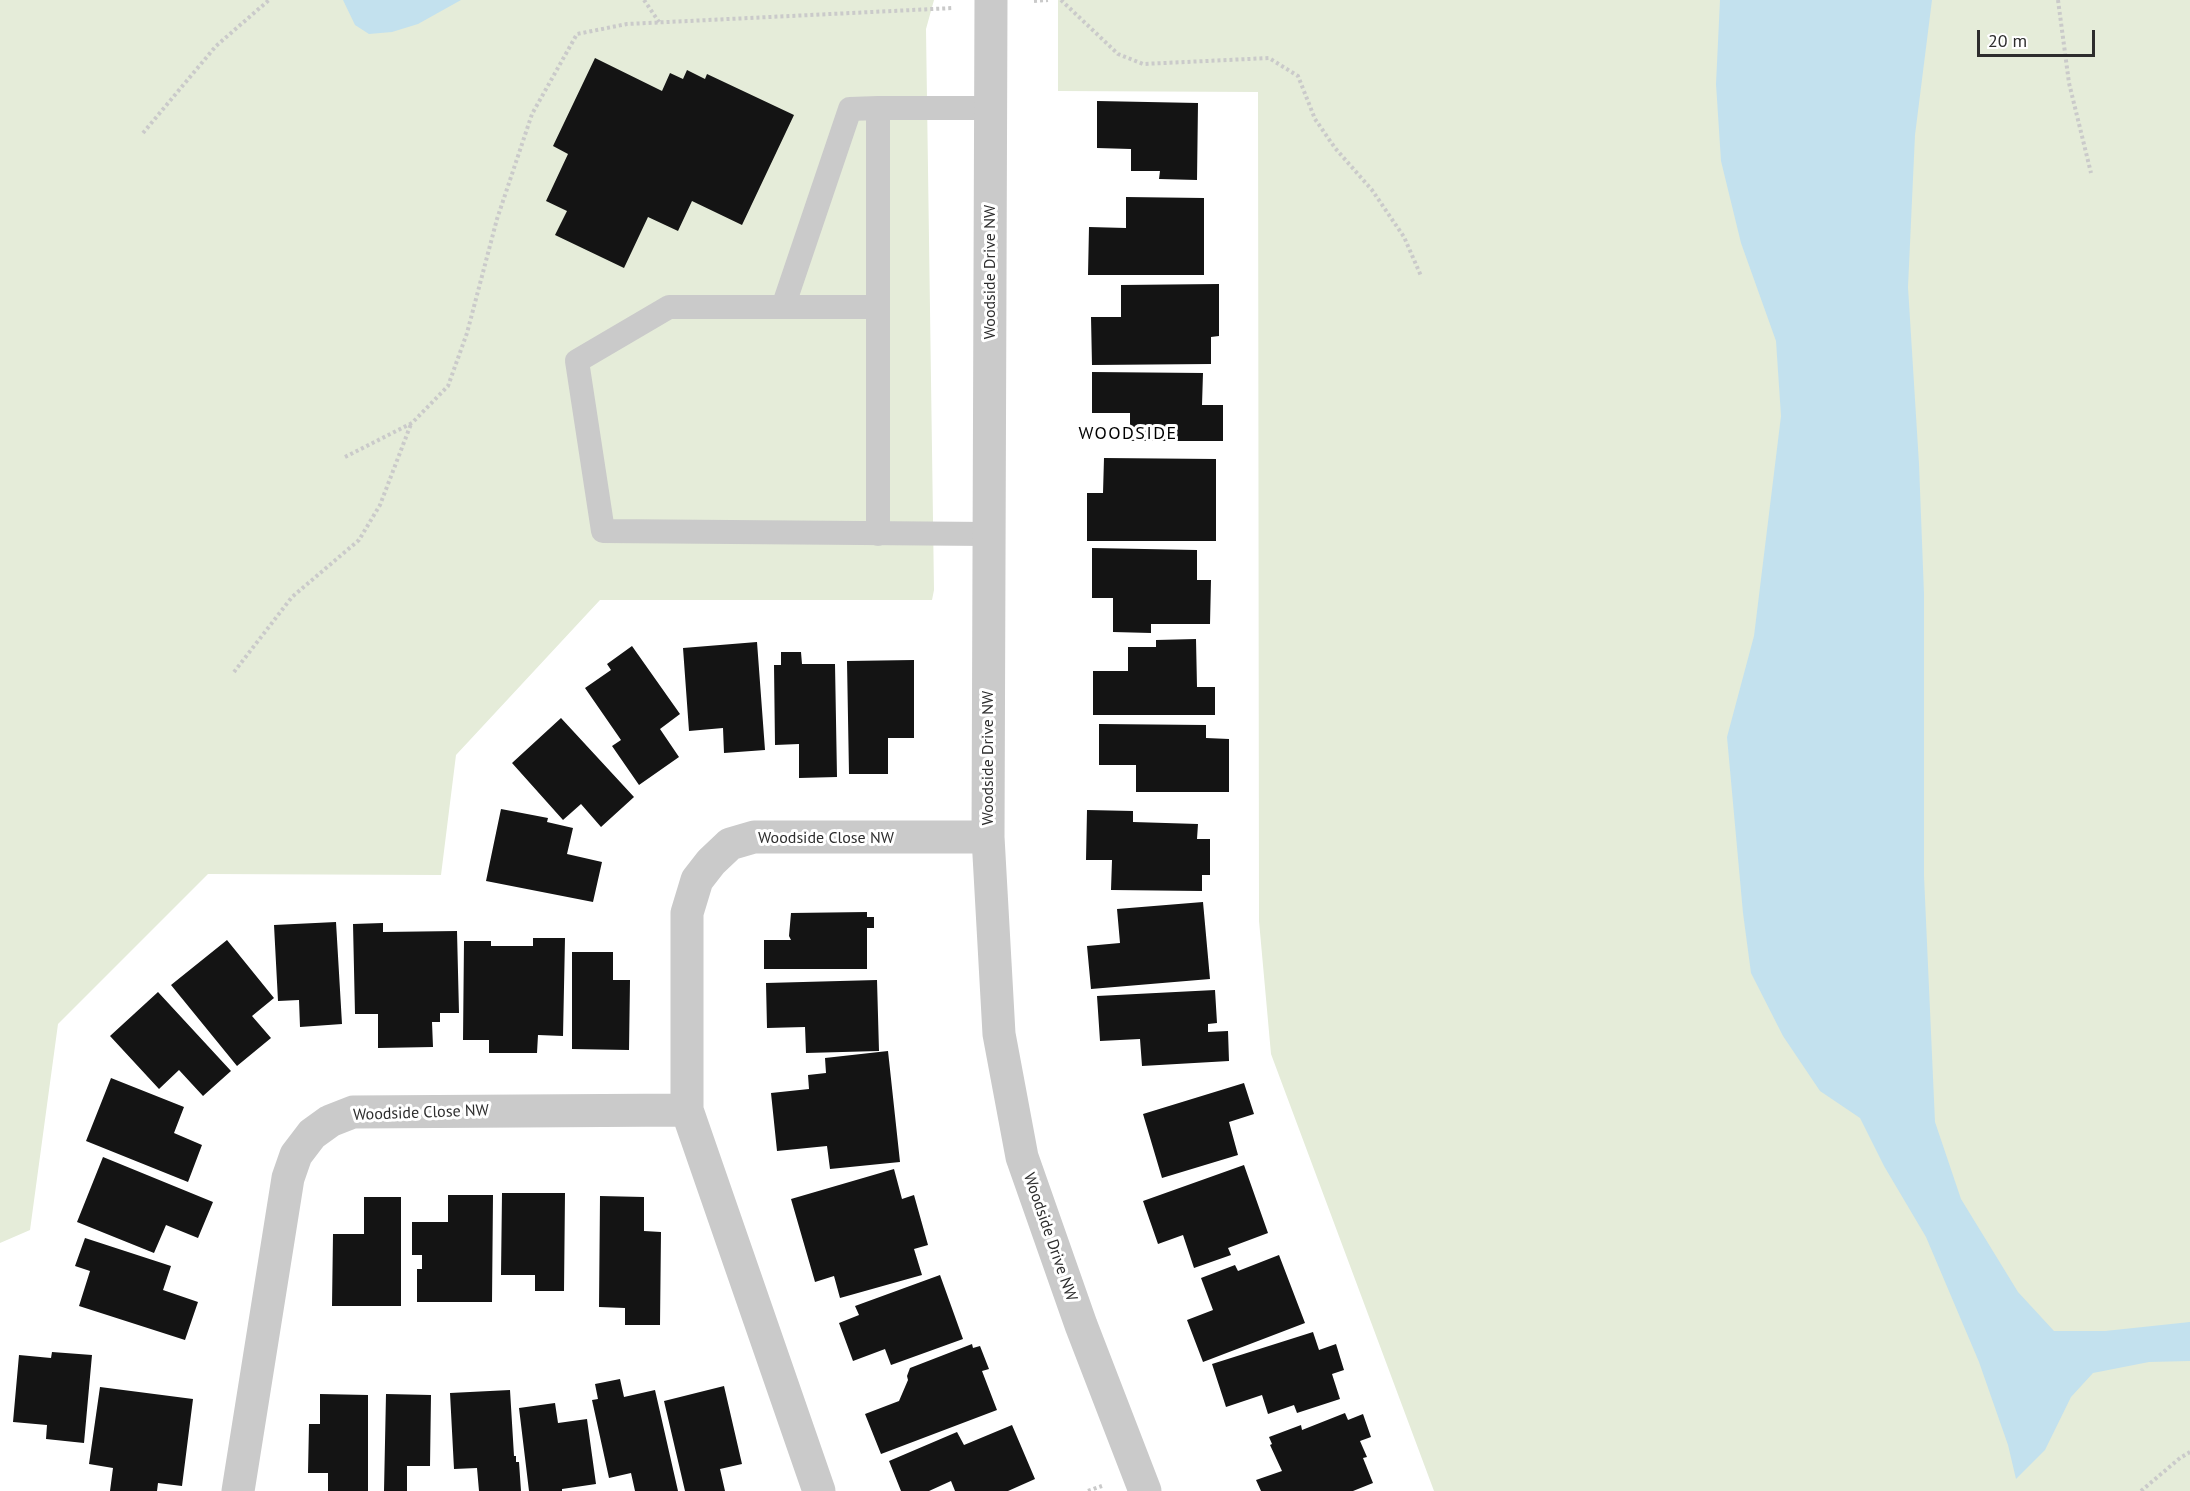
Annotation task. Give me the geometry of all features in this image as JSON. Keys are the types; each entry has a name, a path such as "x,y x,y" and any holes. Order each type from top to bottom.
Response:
{"street":[{"name":"Woodside Drive NW","path":"991,0 988,837 999,1034 1022,1157 1080,1325 1145,1491"},
{"name":"Woodside Close NW","path":"819,1491 687,1110 687,913 697,880 717,856 730,844 754,837 988,837"},
{"name":"Woodside Close NW","path":"238,1491 288,1178 296,1155 312,1134 330,1121 353,1112 687,1110"}],"lane":[{"path":"878,108 878,534"},
{"path":"783,307 850,109 990,108"},
{"path":"878,307 669,307 577,361 603,531 989,534"}],"path":[{"path":"143,133 216,46 269,0"},
{"path":"644,0 660,23"},
{"path":"1034,1 1048,0"},
{"path":"1061,0 1118,54 1143,64 1269,58 1298,76 1315,119 1335,148 1378,199 1404,237 1421,276"},
{"path":"2058,0 2069,83 2091,173"},
{"path":"345,457 412,423 448,386 467,333 497,219 532,114 577,34 627,24 953,8"},
{"path":"234,672 292,597 359,540 380,505 412,423"},
{"path":"2141,1491 2190,1452"},
{"path":"1088,1491 1102,1486"}],"green space":[{"path":"0,0 934,0 926,29 934,590 932,600 600,600 456,755 441,875 208,874 58,1024 30,1230 0,1243"},
{"path":"1058,0 2190,0 2190,1491 1434,1491 1271,1054 1259,921 1258,92 1058,91"}],"water":[{"path":"343,0 461,0 418,24 392,32 369,34 355,25"},
{"path":"1720,0 1932,0 1915,135 1908,287 1924,594 1924,876 1935,1122 1961,1199 2018,1292 2054,1331 2105,1331 2190,1322 2190,1361 2149,1362 2093,1373 2071,1397 2045,1450 2016,1479 2008,1445 1979,1362 1926,1237 1884,1166 1860,1118 1820,1091 1783,1036 1751,973 1743,913 1727,737 1754,636 1781,416 1776,341 1741,243 1721,161 1716,84"}],"building":[{"path":"595,58 662,91 670,73 683,79 687,70 705,79 707,74 794,115 742,225 692,201 678,231 648,217 624,268 555,235 567,211 546,201 568,154 553,146"},
{"path":"1097,101 1198,103 1197,180 1159,179 1160,171 1131,171 1131,149 1097,148"},
{"path":"1126,197 1204,198 1204,275 1088,275 1089,227 1126,228"},
{"path":"1219,284 1219,336 1211,337 1211,364 1092,365 1091,317 1121,317 1121,285"},
{"path":"1092,372 1203,373 1202,405 1223,405 1223,441 1130,441 1130,413 1092,413"},
{"path":"1104,458 1216,459 1216,541 1087,541 1087,493 1103,493"},
{"path":"1092,548 1197,550 1197,580 1211,580 1210,624 1151,624 1151,633 1113,632 1113,598 1092,598"},
{"path":"1196,639 1197,687 1215,687 1215,715 1093,715 1093,671 1128,671 1128,647 1156,647 1156,640"},
{"path":"757,642 765,750 724,753 723,728 689,731 683,648"},
{"path":"632,646 680,714 660,729 679,757 639,785 612,746 621,740 585,688 611,670 607,664"},
{"path":"781,652 801,652 802,664 835,664 837,777 799,778 799,744 775,745 774,665 781,665"},
{"path":"914,660 914,738 888,738 888,774 849,774 847,661"},
{"path":"561,718 634,797 601,827 581,804 563,820 512,763"},
{"path":"1099,724 1206,725 1206,738 1229,739 1229,792 1136,792 1136,765 1099,765"},
{"path":"501,809 548,818 547,822 573,828 567,854 602,862 593,902 486,881"},
{"path":"1087,810 1133,811 1133,822 1198,824 1197,839 1210,839 1210,875 1202,875 1202,891 1111,890 1112,860 1086,860"},
{"path":"1203,902 1210,979 1091,989 1087,946 1120,943 1117,909"},
{"path":"867,912 867,917 874,917 874,928 867,928 867,969 764,969 764,940 791,940 789,936 791,913"},
{"path":"336,922 342,1024 300,1027 299,1000 278,1001 274,925"},
{"path":"383,923 383,932 457,931 459,1013 440,1013 440,1022 432,1022 433,1047 378,1048 378,1014 355,1014 353,924"},
{"path":"533,938 565,938 563,1036 538,1035 537,1053 489,1053 489,1040 463,1040 464,941 491,941 491,946 533,946"},
{"path":"227,940 274,998 252,1016 271,1038 237,1066 171,985"},
{"path":"572,952 613,952 613,980 630,980 629,1050 572,1049"},
{"path":"877,980 879,1051 806,1053 805,1027 767,1028 766,983"},
{"path":"1215,990 1217,1023 1208,1024 1208,1032 1228,1031 1229,1061 1142,1066 1140,1039 1100,1041 1097,996"},
{"path":"158,992 231,1071 203,1096 179,1070 159,1089 110,1036"},
{"path":"888,1051 900,1162 830,1169 827,1146 777,1151 771,1093 809,1089 808,1075 826,1073 825,1058"},
{"path":"111,1078 184,1107 174,1133 202,1145 188,1182 86,1141"},
{"path":"1244,1083 1254,1114 1229,1122 1238,1155 1162,1178 1143,1114"},
{"path":"103,1157 213,1202 198,1238 166,1225 154,1253 77,1222"},
{"path":"1244,1165 1268,1233 1228,1248 1231,1255 1194,1268 1183,1235 1158,1244 1143,1201"},
{"path":"894,1169 902,1199 914,1195 928,1245 914,1249 922,1275 840,1298 834,1276 815,1282 791,1199"},
{"path":"502,1193 565,1193 564,1291 535,1291 535,1275 501,1275"},
{"path":"448,1195 493,1195 492,1302 417,1302 417,1269 422,1269 422,1255 412,1255 412,1222 448,1222"},
{"path":"600,1196 644,1197 644,1231 661,1232 660,1325 625,1325 625,1308 599,1307"},
{"path":"364,1197 401,1197 401,1306 332,1306 333,1234 364,1234"},
{"path":"85,1238 171,1266 163,1290 198,1302 185,1340 79,1306 90,1271 75,1266"},
{"path":"1279,1255 1305,1323 1203,1362 1187,1320 1213,1310 1201,1278 1235,1265 1238,1271"},
{"path":"940,1275 963,1339 891,1365 885,1349 853,1361 839,1323 859,1315 855,1306"},
{"path":"1313,1332 1319,1350 1336,1344 1344,1370 1332,1374 1340,1399 1297,1413 1294,1405 1268,1414 1262,1395 1226,1407 1212,1364"},
{"path":"972,1344 973,1348 980,1346 989,1369 982,1371 997,1410 881,1454 865,1414 899,1401 908,1380 910,1368"},
{"path":"52,1352 92,1355 84,1443 46,1439 47,1425 13,1422 19,1355 51,1358"},
{"path":"620,1379 624,1397 655,1390 678,1491 635,1491 631,1473 609,1478 592,1400 598,1399 595,1384"},
{"path":"724,1386 742,1464 720,1469 725,1491 685,1491 664,1401"},
{"path":"100,1387 193,1399 182,1486 158,1483 157,1491 110,1491 113,1468 89,1464"},
{"path":"510,1390 514,1456 516,1456 516,1462 519,1462 521,1491 479,1491 477,1468 454,1469 450,1393"},
{"path":"320,1394 368,1395 368,1491 328,1491 328,1473 308,1473 309,1424 320,1424"},
{"path":"386,1394 431,1395 430,1466 407,1466 407,1491 384,1491"},
{"path":"555,1403 558,1423 587,1419 596,1484 562,1489 562,1491 529,1491 519,1408"},
{"path":"1345,1413 1348,1420 1363,1414 1371,1437 1360,1441 1367,1457 1363,1458 1373,1483 1353,1491 1261,1491 1256,1480 1282,1471 1270,1445 1272,1444 1269,1437 1301,1425 1302,1430"},
{"path":"1012,1425 1035,1479 1008,1491 955,1491 951,1481 929,1491 901,1491 889,1461 957,1432 964,1445"}],"district":[{"name":"WOODSIDE","path":"1128,434"}]}
